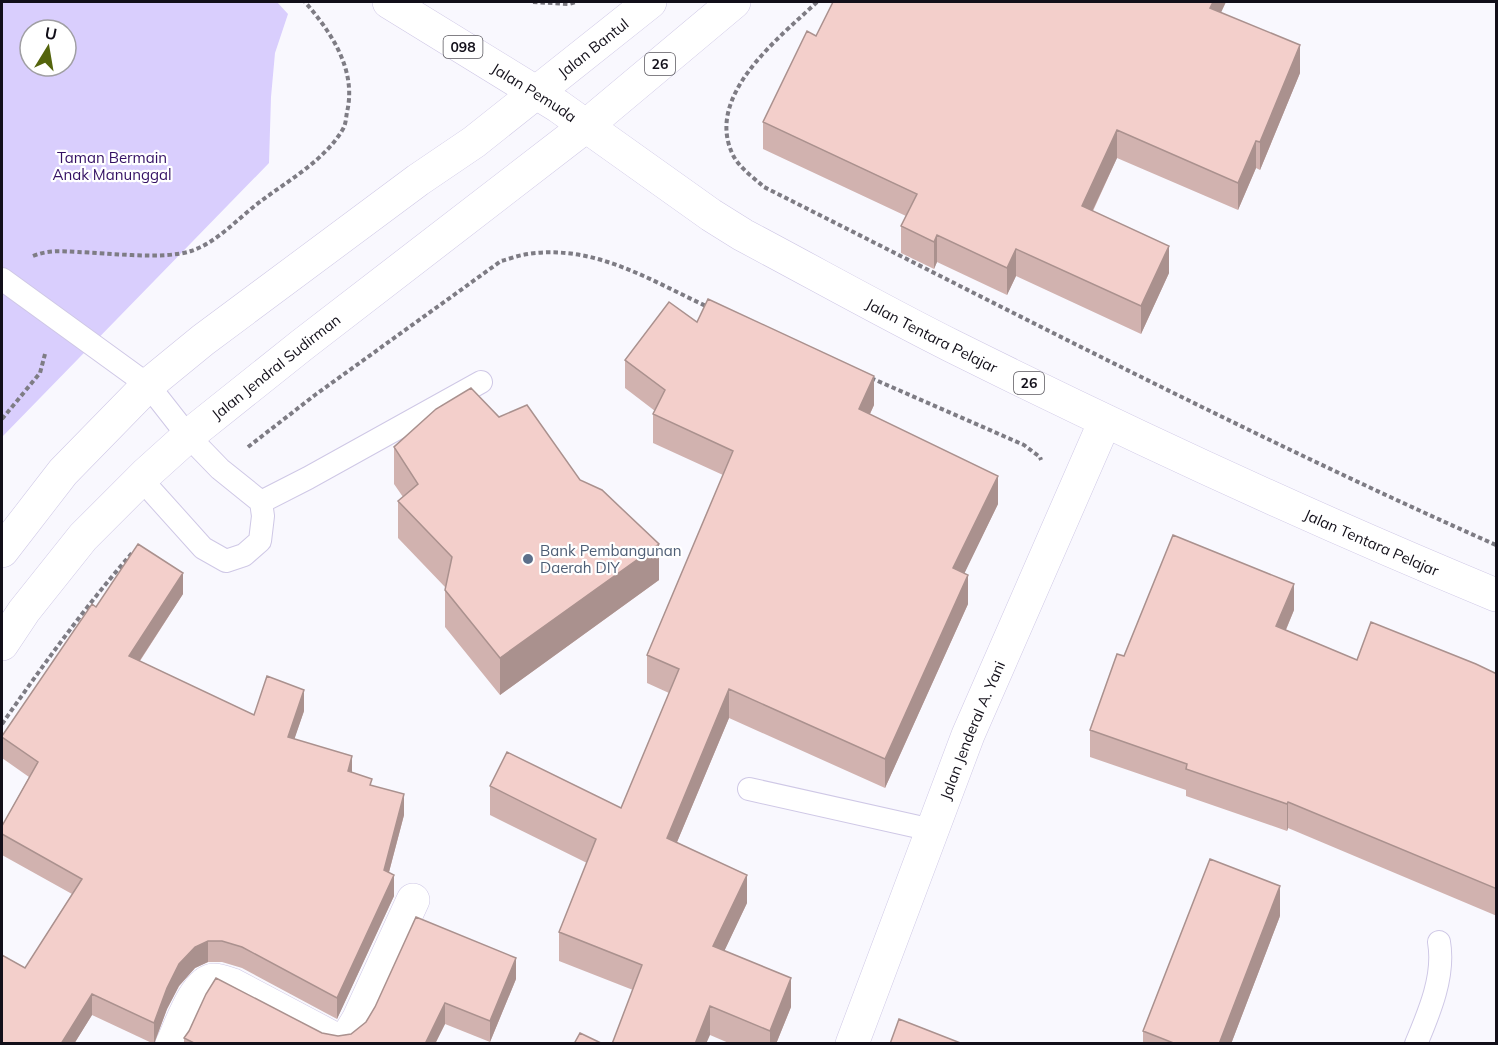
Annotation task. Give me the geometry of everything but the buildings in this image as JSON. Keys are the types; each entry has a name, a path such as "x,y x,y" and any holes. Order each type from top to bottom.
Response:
{"main road":[{"name":"Jalan Pemuda","path":"389,2 536,92 586,126"},
{"name":"Jalan Bantul","path":"536,92 650,2"},
{"name":"26","path":"586,126 734,2"},
{"path":"2,550 63,472 148,386 203,340 418,180 474,142 536,92"},
{"name":"Jalan Tentara Pelajar","path":"586,126 711,215 743,235 950,345 1105,421 1331,525 1497,595"},
{"name":"Jalan Jendral Sudirman","path":"2,644 24,611 83,537 188,436 586,126"},
{"name":"Jalan Jenderal A. Yani","path":"852,1044 968,735 1105,421"},
{"path":"172,1044 198,989 207,982 216,980 233,985 331,1037 341,1039 350,1033 358,1020 413,900"}],"lane":[{"path":"8,284 148,386 188,436 220,469 261,502 263,516 260,541 244,555 226,561 203,548 141,479"},
{"path":"261,502 481,382"},
{"path":"749,789 932,830"},
{"path":"1416,1044 1432,1006 1441,956 1439,942"}],"path":[{"path":"8,284 34,256 50,250 157,255 190,252 212,242 242,215 315,161 344,128 350,101 349,75 338,48 321,20 305,2"},
{"path":"533,2 569,4 576,2"},
{"path":"817,2 741,80 730,106 725,132 735,159 764,187 1153,382 1408,506 1497,545"},
{"path":"707,307 718,312"},
{"path":"2,419 40,373 45,358 44,349"},
{"path":"860,374 1024,445 1040,457 1043,465"}],"green space":[{"name":"Taman Bermain Anak Manunggal","path":"2,2 277,2 288,14 275,53 269,163 2,437"}],"place":[{"name":"Bank Pembangunan Daerah DIY","path":"528,559"}]}
